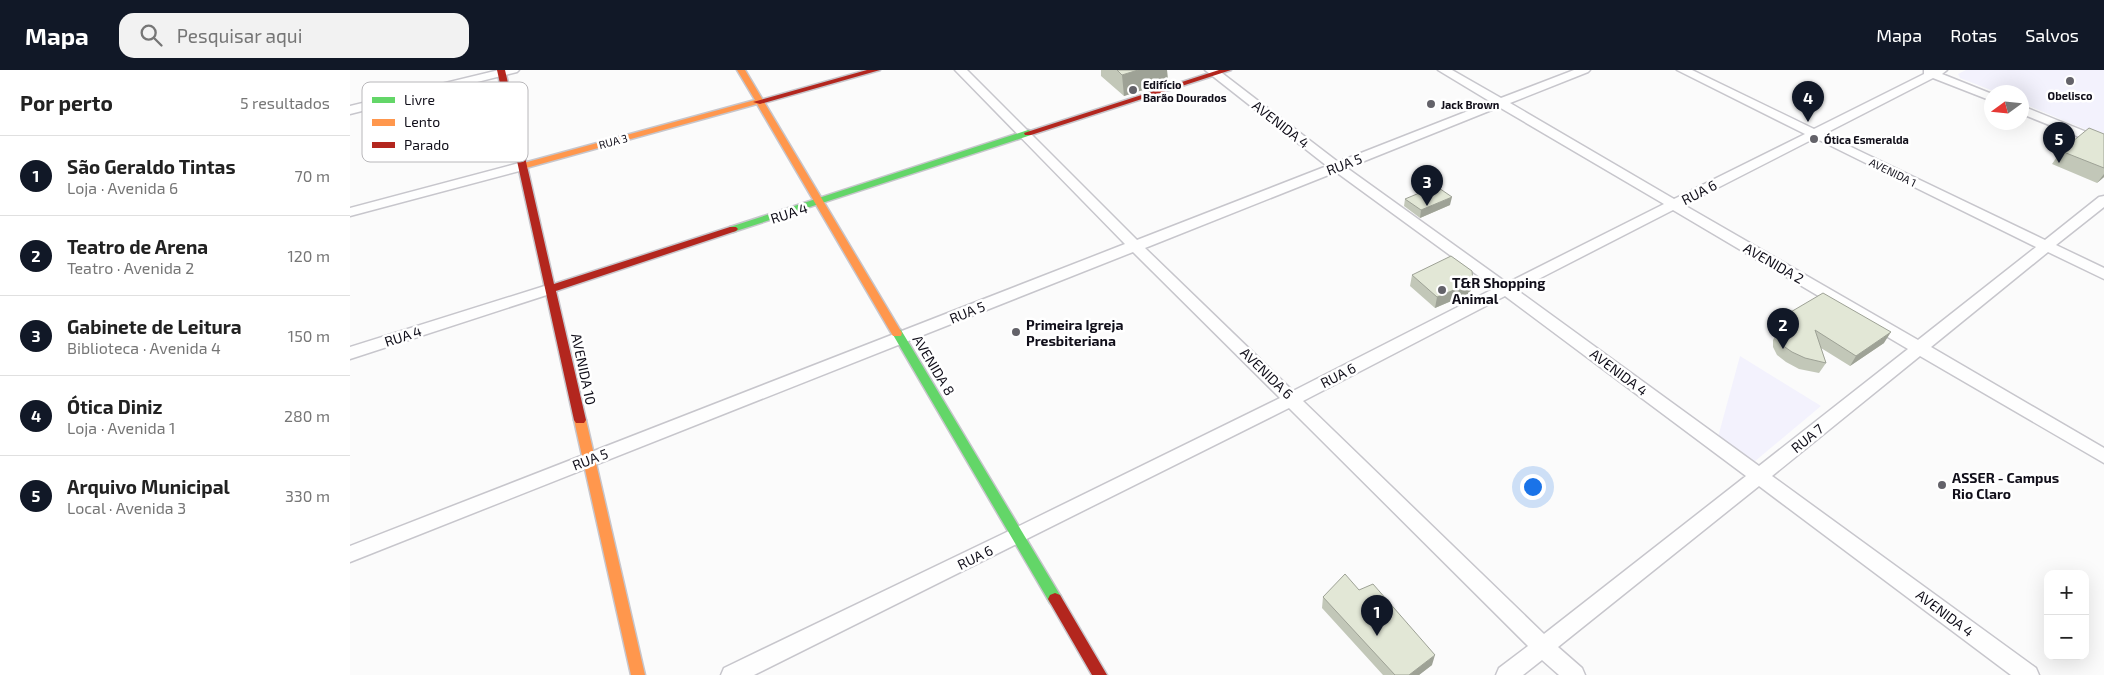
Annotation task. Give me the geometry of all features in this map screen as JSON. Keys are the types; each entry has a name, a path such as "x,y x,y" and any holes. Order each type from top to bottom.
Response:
{"main road":[{"name":"AVENIDA 8","path":"741,70 1100,675"},
{"name":"RUA 3","path":"523,166 876,70"},
{"name":"RUA 4","path":"551,289 1024,136 1218,71"},
{"name":"AVENIDA 10","path":"522,162 638,675"}],"street":[{"name":"AVENIDA 6","path":"961,70 1024,136 1135,246 1293,399 1543,647 1574,675"},
{"name":"AVENIDA 2","path":"1444,70 2104,456"},
{"name":"RUA 5","path":"350,554 1584,70"},
{"name":"AVENIDA 1","path":"1683,70 2104,274"},
{"path":"461,82 505,71"},
{"name":"AVENIDA 4","path":"1218,71 1337,167 1506,289 2028,675"},
{"name":"RUA 6","path":"732,675 1018,536 1293,399 1933,71"},
{"path":"1933,71 1984,94"},
{"path":"2029,113 2104,143"},
{"name":"RUA 3","path":"350,212 523,166"},
{"name":"RUA 7","path":"1508,675 2104,200"},
{"name":"RUA 4","path":"350,353 551,289"}],"shaded area":[{"path":"1966,70 2104,70 2104,137 2029,106 2029,85 1984,85 1984,87 1960,78 1958,74"},
{"path":"1740,356 1821,406 1754,462 1718,437"}],"building":[{"path":"1117,70 1138,70 1122,75"},
{"path":"2089,128 2104,134 2104,168 2061,151"},
{"path":"1436,186 1452,197 1421,210 1405,199"},
{"path":"1451,256 1472,271 1473,282 1437,297 1412,275"},
{"path":"1823,293 1891,332 1856,356 1815,330 1826,363 1805,358 1792,352 1782,345 1779,330 1791,314 1789,313"},
{"path":"1345,574 1359,590 1373,584 1435,655 1409,675 1395,675 1323,597"}],"traffic: fast":[{"path":"733,229 1028,133"},
{"path":"897,333 1055,599"}],"traffic: slow":[{"path":"741,70 897,333"},
{"path":"523,166 757,102"},
{"path":"580,420 638,675"}],"traffic: jam":[{"path":"501,70 504,82"},
{"path":"757,102 876,70"},
{"path":"1028,133 1227,70"},
{"path":"522,162 580,420"},
{"path":"551,289 733,229"},
{"path":"1055,599 1100,675"}],"place":[{"name":"Obelisco","path":"2070,81"},
{"name":"Edifício Barão Dourados","path":"1133,90"},
{"name":"Jack Brown","path":"1431,104"},
{"name":"Ótica Diniz","path":"1808,122"},
{"name":"Ótica Esmeralda","path":"1814,139"},
{"name":"Arquivo Municipal","path":"2059,163"},
{"name":"Gabinete de Leitura","path":"1427,206"},
{"name":"T&R Shopping Animal","path":"1442,290"},
{"name":"Primeira Igreja Presbiteriana","path":"1016,332"},
{"name":"Teatro de Arena","path":"1783,349"},
{"name":"ASSER - Campus Rio Claro","path":"1942,485"},
{"name":"São Geraldo Tintas","path":"1377,636"}]}
